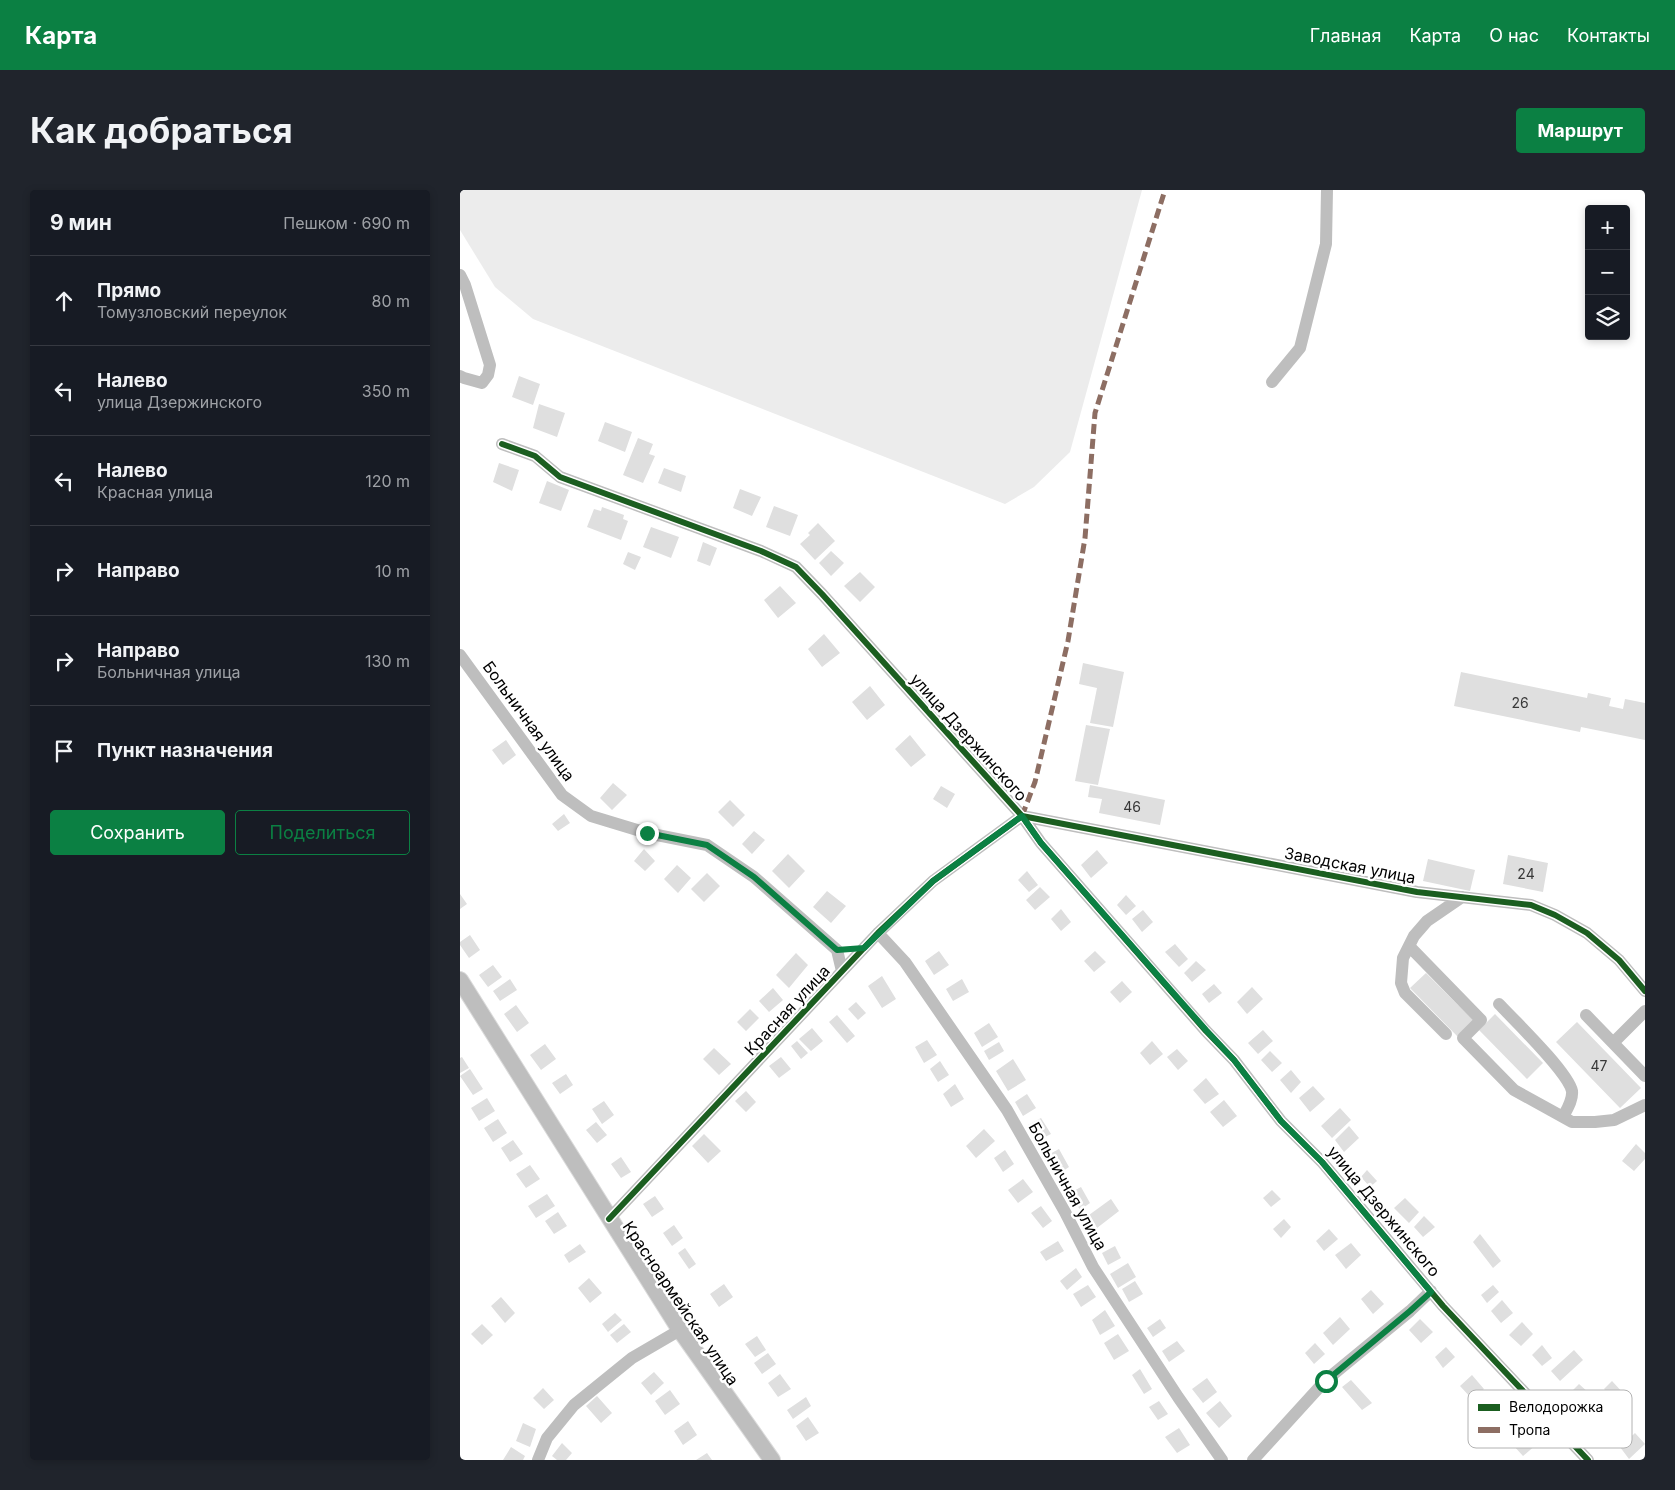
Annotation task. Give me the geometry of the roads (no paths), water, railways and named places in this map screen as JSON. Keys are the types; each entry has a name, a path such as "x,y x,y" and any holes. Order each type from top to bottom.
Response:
{"main road":[{"name":"Красноармейская улица","path":"460,980 680,1330 772,1460"}],"street":[{"path":"1272,382 1300,348 1326,244 1327,190"},
{"path":"460,275 465,285 490,365 488,375 482,383 460,376"},
{"name":"улица Дзержинского","path":"502,444 535,456 560,477 761,551 796,567 1022,816 1041,843 1234,1060 1281,1121 1322,1162 1431,1292 1523,1390"},
{"name":"Больничная улица","path":"460,655 562,795 591,816 647,833 707,845 754,877 837,950"},
{"name":"Заводская улица","path":"1022,816 1417,892 1531,906 1554,915 1587,933 1619,960 1645,991"},
{"name":"Красная улица","path":"609,1219 878,933 933,881 1022,816"},
{"path":"1446,1034 1405,993 1401,983 1403,958 1414,936 1427,921 1462,897"},
{"name":"Больничная улица","path":"878,933 905,962 1007,1110 1065,1212 1093,1266 1178,1397 1222,1460"},
{"path":"1409,946 1482,1020 1463,1038 1514,1090 1572,1122 1614,1120 1645,1105"},
{"path":"842,971 837,950 864,948"},
{"path":"1499,1004 1569,1082 1572,1093 1563,1117"},
{"path":"1613,1043 1645,1011"},
{"path":"1586,1015 1645,1076"},
{"path":"1253,1460 1326,1381 1431,1292"},
{"path":"538,1460 547,1438 574,1405 632,1358 680,1330"},
{"name":"улица Дзержинского","path":"1577,1448 1588,1460"}]}
